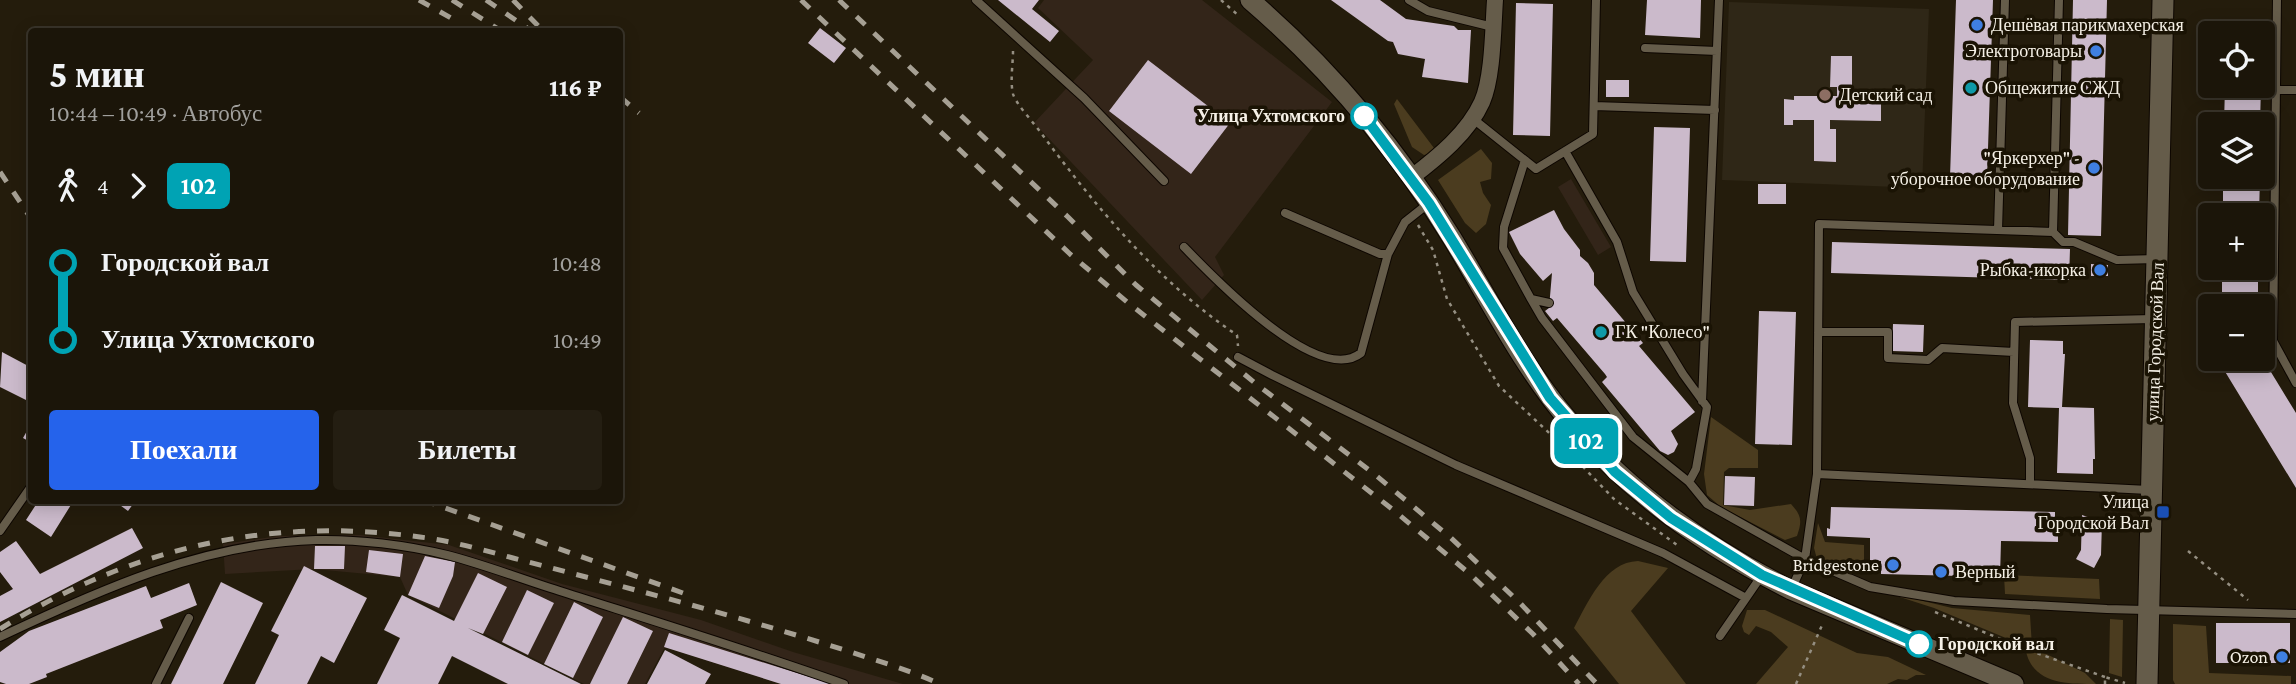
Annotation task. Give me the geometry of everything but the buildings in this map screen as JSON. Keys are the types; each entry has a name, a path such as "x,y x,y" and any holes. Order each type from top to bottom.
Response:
{"main road":[{"name":"улица Городской Вал","path":"2147,684 2163,0"}],"street":[{"path":"1250,0 1302,46 1326,72 1412,177 1550,398 1615,472 1701,539 1762,575 1791,590 2014,684"},
{"path":"1412,177 1444,152 1482,102 1487,83 1495,0"}],"lane":[{"path":"976,0 1084,98 1164,181"},
{"path":"1409,0 1429,11 1493,27"},
{"path":"1472,118 1536,169 1593,134 1596,0"},
{"path":"1702,401 1719,0"},
{"path":"1998,230 2005,0"},
{"path":"2053,232 2059,0"},
{"path":"2277,0 2273,341 2296,383"},
{"path":"1645,48 1717,51"},
{"path":"2276,90 2296,90"},
{"path":"1594,106 1715,110"},
{"path":"1565,151 1617,242 1633,292 1683,374 1707,407 1696,469 1689,482"},
{"path":"1525,160 1504,227 1503,248 1542,318 1633,437 1689,482 1707,503 1805,559 1870,587 1954,601 2148,611 2296,614"},
{"path":"1184,247 1233,298 1273,330 1314,352 1354,359 1361,353 1388,254 1405,222 1429,203"},
{"path":"1285,213 1380,254 1388,254"},
{"path":"1791,590 1805,559 1817,474 1819,224 2053,232 2063,242 2074,242 2117,260 2157,259"},
{"path":"1531,299 1549,303"},
{"path":"2031,484 2030,457 2013,402 2015,323 2156,319"},
{"path":"1818,332 1888,332 1888,358 1928,360 1942,348 2014,352"},
{"path":"1238,356 1456,465 1663,553 1746,598"},
{"path":"1817,474 2151,490"},
{"path":"0,531 28,491"},
{"path":"0,637 71,603 166,566 249,547 316,540 370,542 446,555 756,652 844,684"},
{"path":"1720,636 1762,575"},
{"path":"156,684 189,618"}],"path":[{"path":"1013,32 1013,95 1115,226 1212,319 1237,335 1238,356"},
{"path":"2188,551 2263,613"},
{"path":"1796,684 1830,606"},
{"path":"1931,610 2025,649 2125,684"},
{"path":"2105,677 2105,684"}],"shaded area":[{"path":"1044,0 1202,0 1332,102 1215,257 1224,275 1202,300 1034,123 1093,60 1038,8"},
{"name":"Детский сад","path":"1729,2 1929,9 1922,188 1722,180"},
{"path":"1397,99 1437,152 1424,155 1412,147 1394,104"},
{"path":"1481,149 1492,163 1491,179 1480,182 1491,205 1486,224 1476,233 1465,223 1438,180"},
{"path":"1571,179 1611,247 1598,255 1558,187"},
{"path":"1711,417 1758,450 1758,468 1729,468 1724,472 1723,505 1750,510 1791,504 1800,519 1797,536 1785,540 1721,507 1707,495 1704,474"},
{"path":"1818,523 1825,542 1864,545 1864,563 1837,561 1836,567 1817,559 1814,548"},
{"path":"360,535 449,545 562,584 701,620 793,652 903,684 781,684 665,647 645,684 584,684 408,595 400,577 314,569 225,574 223,544 279,536"},
{"path":"1638,561 1668,568 1631,611 1686,684 1619,684 1574,628 1607,576 1626,563"},
{"path":"2004,575 2099,579 2100,599 2005,594"},
{"path":"1878,590 1952,608 2030,615 2032,647 2085,673 2096,684 2061,682 2041,675 2028,659 2025,646 1934,608"},
{"path":"1747,610 1765,610 1857,653 1888,657 1926,675 1916,675 1907,680 1898,679 1887,684 1756,684 1788,647 1771,632 1756,626 1749,635 1744,632 1742,626"},
{"path":"2110,619 2123,620 2122,677 2109,673"},
{"path":"2173,624 2206,626 2209,673 2291,676 2291,684 2175,684"}],"railway":[{"path":"419,0 451,18"},
{"path":"452,0 497,28"},
{"path":"486,0 527,28"},
{"path":"513,0 540,28"},
{"path":"801,0 1070,254 1470,574 1533,634 1579,684"},
{"path":"839,0 1136,285 1451,538 1519,602 1597,684"},
{"path":"623,100 639,113"},
{"path":"0,172 28,214"},
{"path":"434,504 694,597"},
{"path":"0,629 49,601 99,578 150,559 202,545 309,531 364,532 456,543 644,592 827,645 940,684"}],"bus line":[{"name":"102","path":"1364,116 1412,177 1550,398 1615,472 1644,498 1728,556 1791,590 1919,644"}],"place":[{"name":"Дешёвая парикмахерская","path":"1977,25"},
{"name":"Электротовары","path":"2096,51"},
{"name":"Общежитие СЖД","path":"1971,88"},
{"name":"Детский сад","path":"1825,95"},
{"name":"Улица Ухтомского","path":"1364,116"},
{"name":"\"Яркерхер\" - уборочное оборудование","path":"2094,168"},
{"name":"Рыбка-икорка","path":"2100,270"},
{"name":"ГК \"Колесо\"","path":"1601,332"},
{"name":"Улица Городской Вал","path":"2163,512"},
{"name":"Bridgestone","path":"1893,565"},
{"name":"Верный","path":"1941,572"},
{"name":"Городской вал","path":"1919,644"},
{"name":"Ozon","path":"2282,657"}]}
